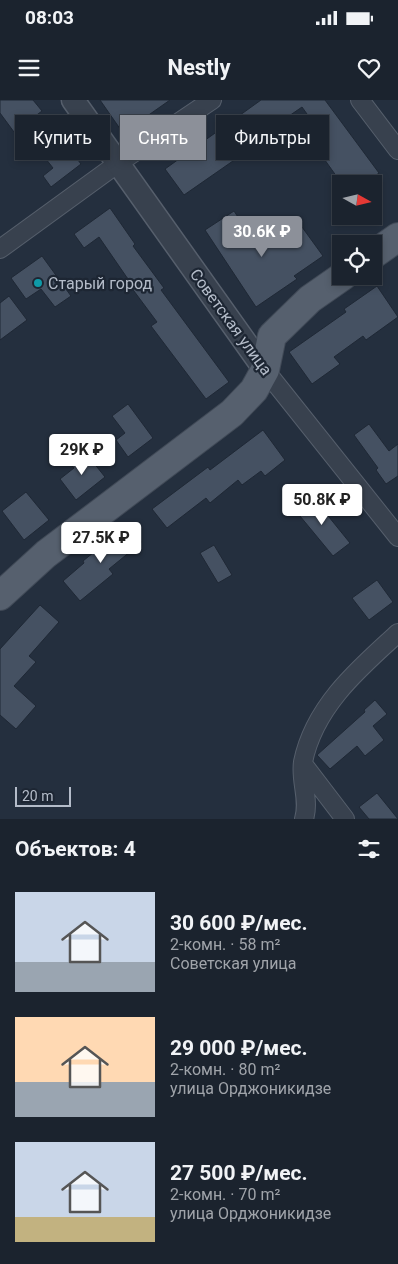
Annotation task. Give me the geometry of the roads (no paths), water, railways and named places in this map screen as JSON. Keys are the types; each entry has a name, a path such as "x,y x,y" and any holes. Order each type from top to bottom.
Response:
{"main road":[{"path":"382,248 398,237"},
{"path":"0,596 46,554 232,413 254,390 265,370 272,336 310,300 332,284"}],"street":[{"name":"Советская улица","path":"73,100 265,370 398,537"},
{"path":"0,249 117,164 212,100"},
{"path":"360,100 398,150"},
{"path":"304,819 307,809 303,764 315,725 353,674 398,633"},
{"path":"303,764 344,819"}],"place":[{"name":"Старый город","path":"38,283"}]}
